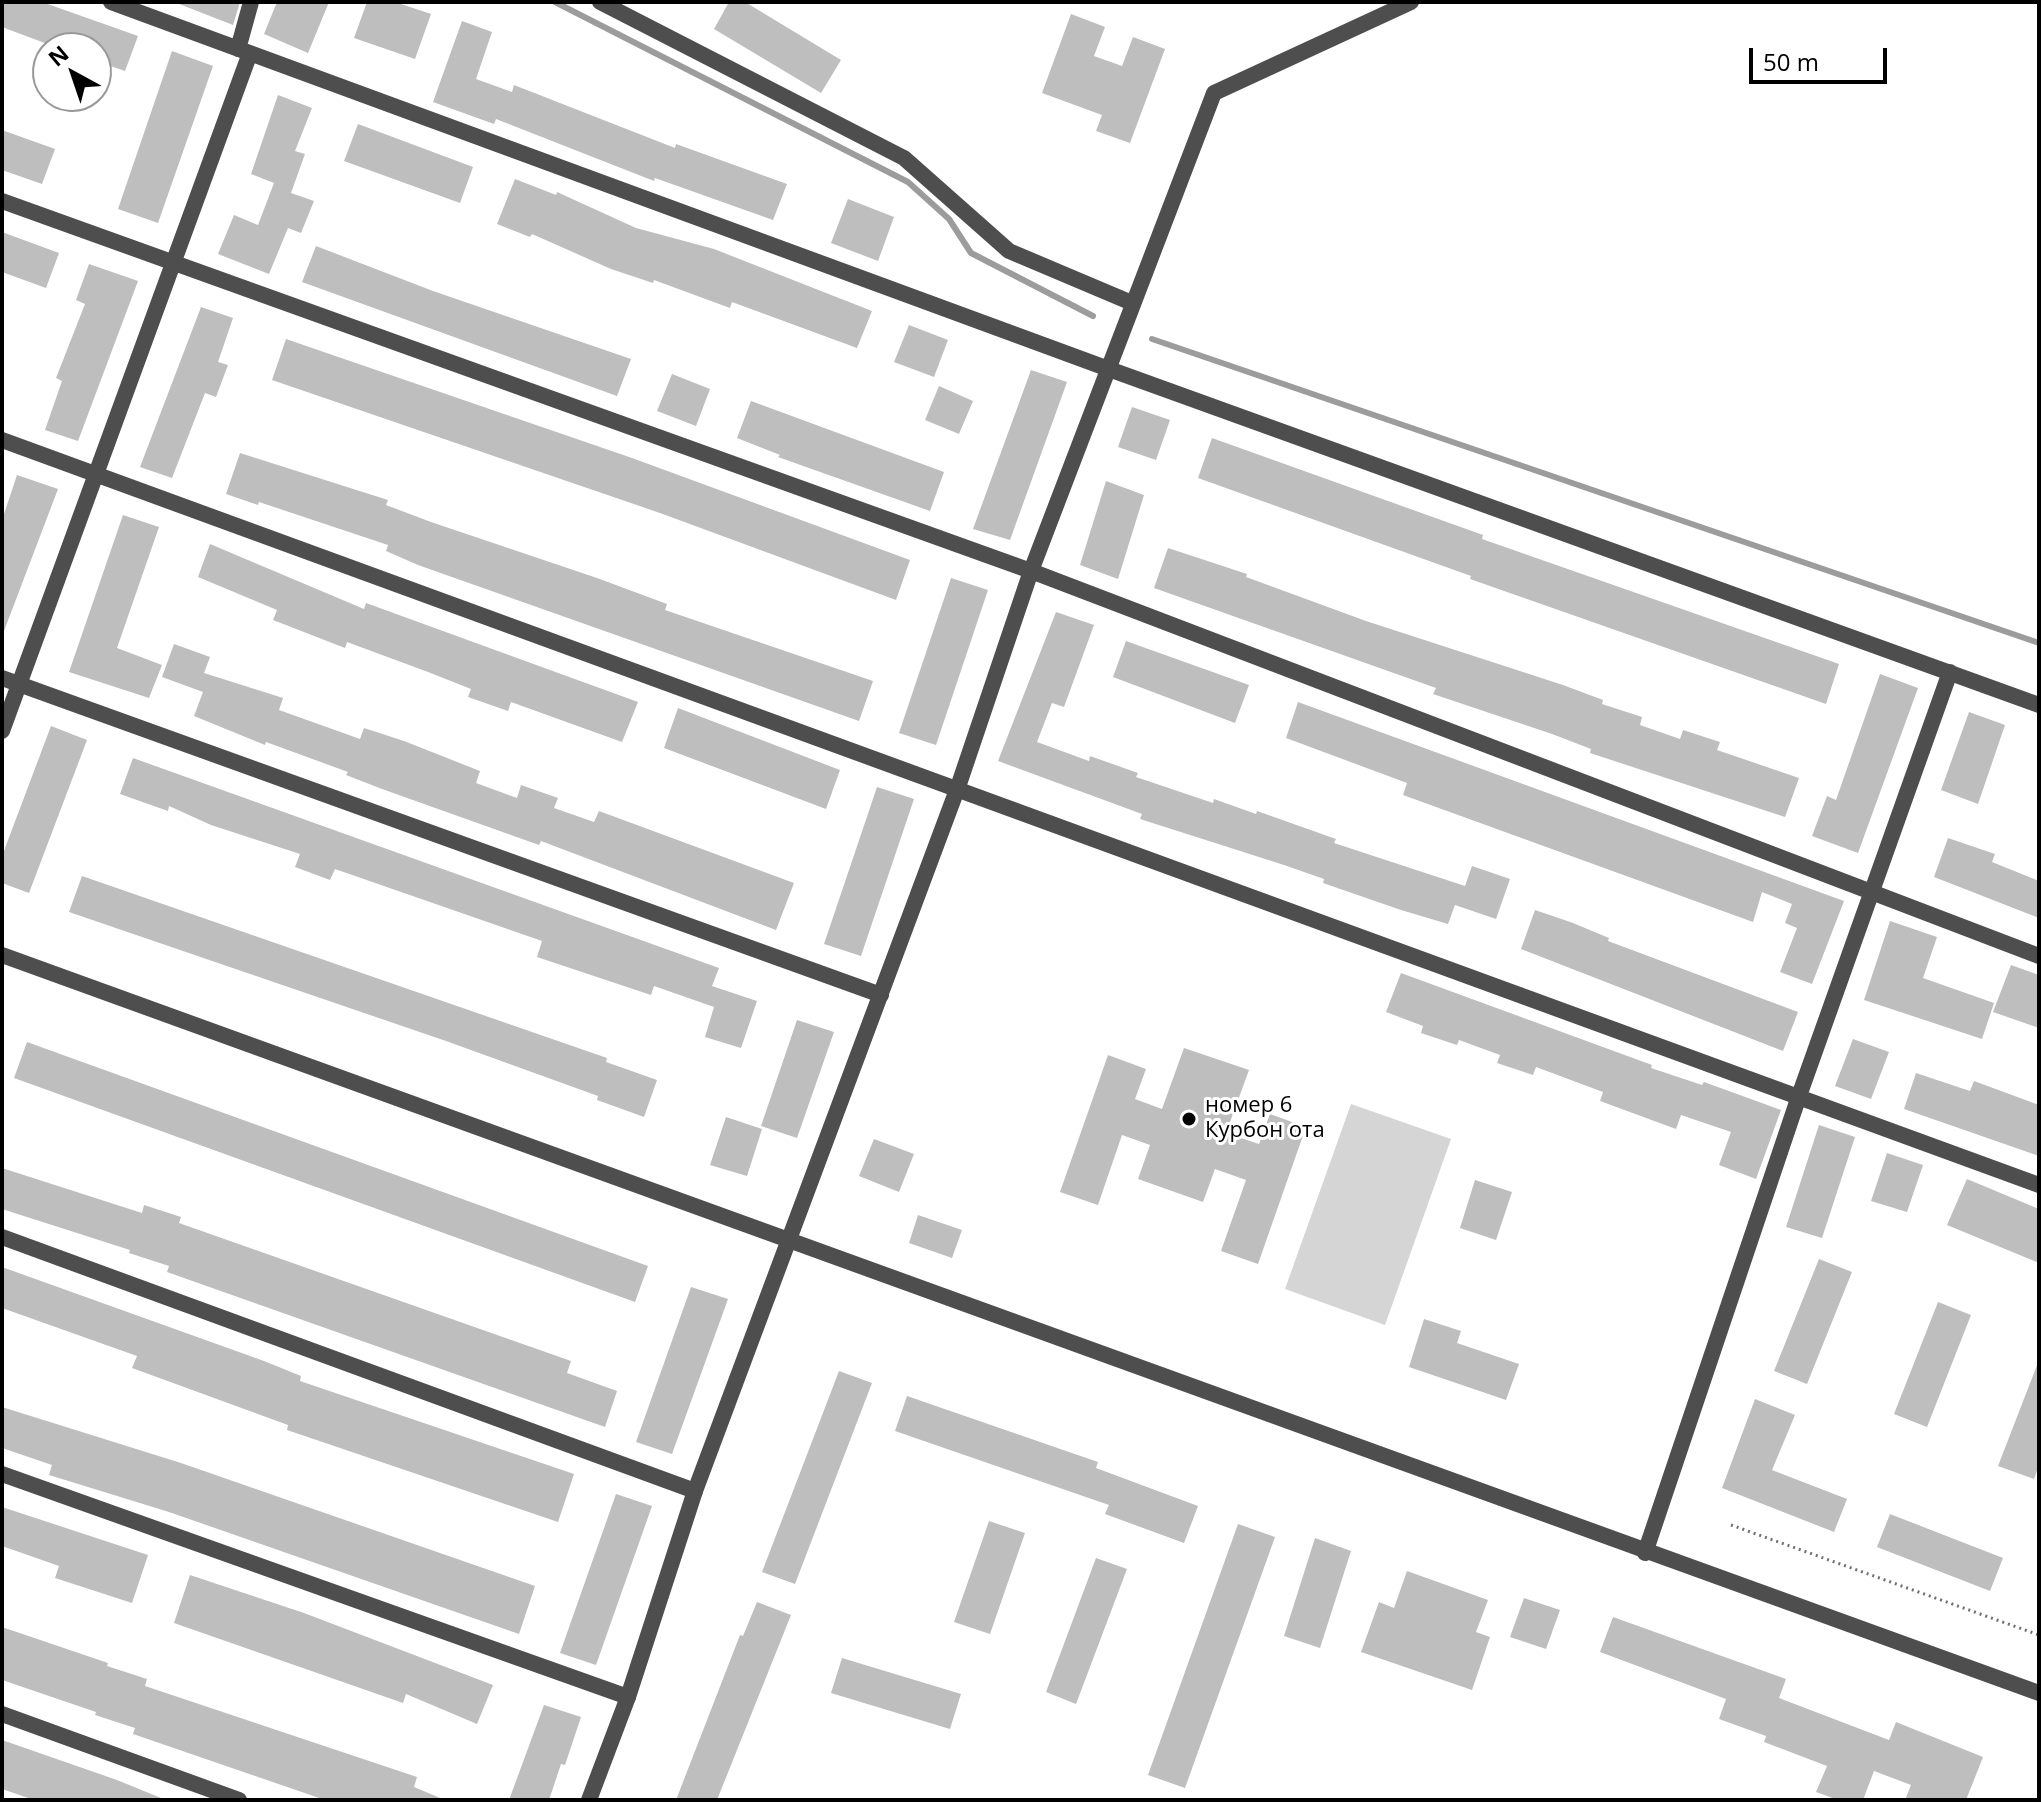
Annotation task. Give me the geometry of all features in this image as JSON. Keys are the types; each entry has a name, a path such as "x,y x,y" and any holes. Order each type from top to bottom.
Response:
{"street":[{"path":"111,2 1106,368 2039,705"},
{"path":"2,731 97,474 244,51 251,2"},
{"path":"600,2 620,7 904,158 1009,251 1132,303"},
{"path":"589,1800 628,1697 695,1491 958,787 1031,571 1106,368 1214,93 1411,2"},
{"path":"2,201 1031,571 1873,890 2039,956"},
{"path":"2,440 958,787 2039,1185"},
{"path":"1645,1553 1799,1096 1950,672"},
{"path":"2,678 881,995"},
{"path":"2,955 1645,1553 2039,1693"},
{"path":"2,1237 695,1491"},
{"path":"2,1474 628,1697"},
{"path":"2,1714 239,1800"}],"path":[{"path":"1731,1525 2039,1635"}],"shaded area":[{"path":"1351,1104 1451,1139 1385,1325 1285,1289"}],"building":[{"path":"2,2 42,2 138,36 125,71 112,67 112,32 32,32 32,38 2,27"},
{"path":"174,2 240,2 233,25"},
{"path":"277,2 329,2 308,53 264,34"},
{"path":"367,2 395,2 431,14 415,59 354,38"},
{"path":"729,2 745,2 841,60 821,93 714,29"},
{"path":"1071,14 1105,27 1094,56 1122,66 1133,37 1165,49 1130,143 1096,131 1102,115 1042,93"},
{"path":"462,21 492,32 476,79 512,92 514,85 675,148 676,144 787,184 773,220 655,178 654,181 496,119 494,124 433,102"},
{"path":"172,51 213,66 158,223 118,209"},
{"path":"278,95 312,108 295,151 305,154 291,193 314,201 301,233 288,228 269,274 218,254 234,215 258,225 274,183 251,174"},
{"path":"358,124 473,167 460,203 344,161"},
{"path":"2,130 55,149 42,184 2,170"},
{"path":"515,179 556,195 557,192 636,228 714,249 872,311 857,348 732,302 730,308 654,280 653,283 611,269 532,234 530,237 497,224"},
{"path":"848,199 894,217 878,261 831,243"},
{"path":"2,232 59,253 46,288 2,272"},
{"path":"316,246 433,291 631,359 617,396 302,282"},
{"path":"89,264 138,281 78,441 45,430 62,381 56,378 85,304 76,300"},
{"path":"201,307 233,318 218,362 228,365 216,397 205,393 172,478 140,467"},
{"path":"909,325 948,340 934,377 894,362"},
{"path":"286,339 632,458 910,560 896,600 660,513 272,380"},
{"path":"1031,370 1067,382 1010,540 973,529"},
{"path":"672,374 710,389 696,426 657,411"},
{"path":"939,386 973,401 959,434 925,420"},
{"path":"751,401 944,472 930,511 778,457 780,455 737,438"},
{"path":"1132,407 1170,420 1156,460 1118,447"},
{"path":"1212,438 1483,535 1482,539 1839,664 1826,704 1470,579 1471,576 1198,478"},
{"path":"240,453 388,500 386,505 431,522 667,604 665,610 873,681 859,721 418,565 386,551 388,545 226,494"},
{"path":"17,475 58,489 4,631 2,520"},
{"path":"1106,481 1144,495 1118,579 1080,565"},
{"path":"123,515 159,527 117,648 162,665 149,698 69,672"},
{"path":"210,544 364,609 366,603 638,702 622,742 511,702 508,711 468,697 471,689 428,672 347,642 345,648 273,620 277,610 198,577"},
{"path":"1168,548 1247,574 1246,577 1366,621 1603,700 1602,704 1642,717 1640,725 1680,739 1683,730 1720,742 1717,750 1799,778 1785,817 1590,753 1591,749 1552,734 1433,694 1436,688 1154,588"},
{"path":"951,578 988,590 936,745 899,733"},
{"path":"1056,612 1094,625 1064,707 1052,703 1037,742 1089,761 1090,756 1138,773 1136,777 1213,803 1214,799 1256,814 1257,811 1336,839 1334,843 1465,886 1472,866 1510,879 1496,919 1455,905 1448,924 1401,910 1323,883 1324,879 1284,865 1140,819 1142,814 998,761"},
{"path":"1126,641 1249,685 1235,723 1113,677"},
{"path":"174,644 210,657 204,673 283,698 279,710 360,739 364,728 404,741 480,771 476,783 517,798 521,785 558,798 554,808 594,822 599,811 794,883 776,930 541,841 539,845 382,789 346,775 348,772 266,742 265,745 194,716 203,692 162,677"},
{"path":"1880,674 1918,688 1858,853 1812,836 1827,796 1836,800"},
{"path":"1298,702 1844,901 1812,984 1780,972 1797,928 1785,923 1792,904 1762,892 1753,922 1403,795 1407,783 1286,738"},
{"path":"678,708 840,770 826,809 664,748"},
{"path":"1969,712 2005,725 1978,804 1941,790"},
{"path":"51,726 87,740 29,893 2,883 2,856"},
{"path":"133,758 719,968 712,986 757,1001 741,1048 705,1037 714,1007 654,986 651,995 537,957 542,941 335,869 330,880 295,867 300,854 211,825 169,806 168,811 120,794"},
{"path":"877,787 914,799 861,956 824,944"},
{"path":"1948,838 1995,854 1992,862 2039,881 2039,918 1934,877"},
{"path":"82,876 607,1058 606,1062 657,1080 644,1117 597,1100 598,1096 446,1041 69,912"},
{"path":"1535,910 1609,938 1608,941 1798,1012 1783,1051 1521,949"},
{"path":"1890,921 1937,937 1923,978 1994,1003 1982,1039 1864,1000"},
{"path":"2011,965 2039,975 2039,1028 1993,1012"},
{"path":"1401,973 1652,1065 1651,1068 1702,1085 1704,1082 1781,1110 1756,1179 1719,1165 1731,1132 1681,1115 1676,1129 1600,1101 1603,1092 1536,1067 1533,1075 1497,1063 1500,1055 1459,1040 1457,1045 1421,1033 1423,1026 1386,1012"},
{"path":"797,1020 834,1032 797,1138 761,1126"},
{"path":"1853,1039 1889,1052 1871,1099 1835,1086"},
{"path":"27,1042 648,1266 635,1302 14,1078"},
{"path":"1184,1048 1249,1070 1226,1133 1259,1144 1270,1114 1306,1127 1258,1264 1221,1251 1246,1180 1215,1169 1203,1202 1138,1179 1150,1145 1122,1135 1098,1205 1060,1192 1108,1055 1146,1069 1135,1099 1162,1109"},
{"path":"1916,1073 1970,1091 1974,1081 2039,1105 2039,1156 1904,1109"},
{"path":"726,1117 762,1129 747,1176 710,1165"},
{"path":"1819,1125 1855,1137 1822,1238 1786,1227"},
{"path":"874,1139 914,1154 899,1192 859,1176"},
{"path":"1887,1153 1923,1165 1907,1212 1871,1201"},
{"path":"2,1168 142,1213 144,1205 181,1217 179,1223 571,1361 567,1373 617,1391 605,1427 167,1272 169,1266 129,1253 130,1250 2,1209"},
{"path":"1967,1179 2039,1209 2039,1263 1947,1225"},
{"path":"1475,1180 1512,1192 1496,1240 1460,1228"},
{"path":"918,1215 962,1230 952,1258 909,1243"},
{"path":"1819,1259 1852,1272 1807,1384 1774,1371"},
{"path":"2,1267 264,1361 301,1376 300,1381 574,1474 558,1522 287,1430 288,1425 132,1368 137,1356 2,1308"},
{"path":"691,1287 728,1299 672,1454 636,1442"},
{"path":"1938,1302 1971,1315 1927,1427 1894,1414"},
{"path":"1424,1319 1461,1331 1457,1343 1519,1364 1506,1400 1409,1367"},
{"path":"2039,1360 2039,1465 2034,1479 1998,1466"},
{"path":"839,1371 872,1383 795,1584 762,1572"},
{"path":"907,1396 1098,1462 1096,1468 1198,1506 1184,1543 1105,1514 1109,1505 895,1431"},
{"path":"1755,1399 1795,1415 1772,1470 1847,1499 1834,1532 1722,1488"},
{"path":"2,1407 181,1463 535,1586 519,1634 169,1512 49,1475 52,1465 2,1448"},
{"path":"616,1494 652,1506 596,1665 560,1653"},
{"path":"2,1507 148,1555 132,1603 55,1578 59,1566 2,1546"},
{"path":"1890,1514 2003,1558 1990,1591 1877,1547"},
{"path":"989,1521 1025,1533 990,1634 954,1622"},
{"path":"1238,1524 1275,1537 1185,1788 1148,1775"},
{"path":"1315,1538 1351,1551 1320,1648 1284,1636"},
{"path":"1096,1558 1127,1569 1076,1704 1046,1692"},
{"path":"1407,1571 1488,1600 1476,1632 1490,1637 1472,1690 1361,1652 1379,1602 1394,1608"},
{"path":"190,1575 304,1613 493,1685 477,1724 406,1694 403,1703 174,1623"},
{"path":"1524,1598 1560,1610 1546,1649 1510,1637"},
{"path":"757,1602 791,1615 717,1800 676,1800 740,1635 743,1636"},
{"path":"1613,1617 1786,1679 1779,1698 1889,1740 1896,1722 1983,1757 1966,1800 1905,1800 1911,1785 1874,1771 1863,1800 1838,1800 1816,1792 1827,1766 1764,1742 1766,1736 1719,1719 1726,1699 1600,1652"},
{"path":"2,1627 147,1679 145,1686 417,1777 414,1787 445,1800 325,1800 133,1734 135,1728 2,1680"},
{"path":"842,1658 961,1694 950,1729 831,1693"},
{"path":"544,1705 581,1717 565,1765 561,1764 549,1800 509,1800"},
{"path":"2,1740 166,1800 34,1800 2,1789"}],"waterway":[{"path":"555,2 908,182 949,219 971,253 1093,316"},
{"path":"1152,339 2039,643"}],"place":[{"name":"номер 6 Курбон ота","path":"1189,1119"}]}
